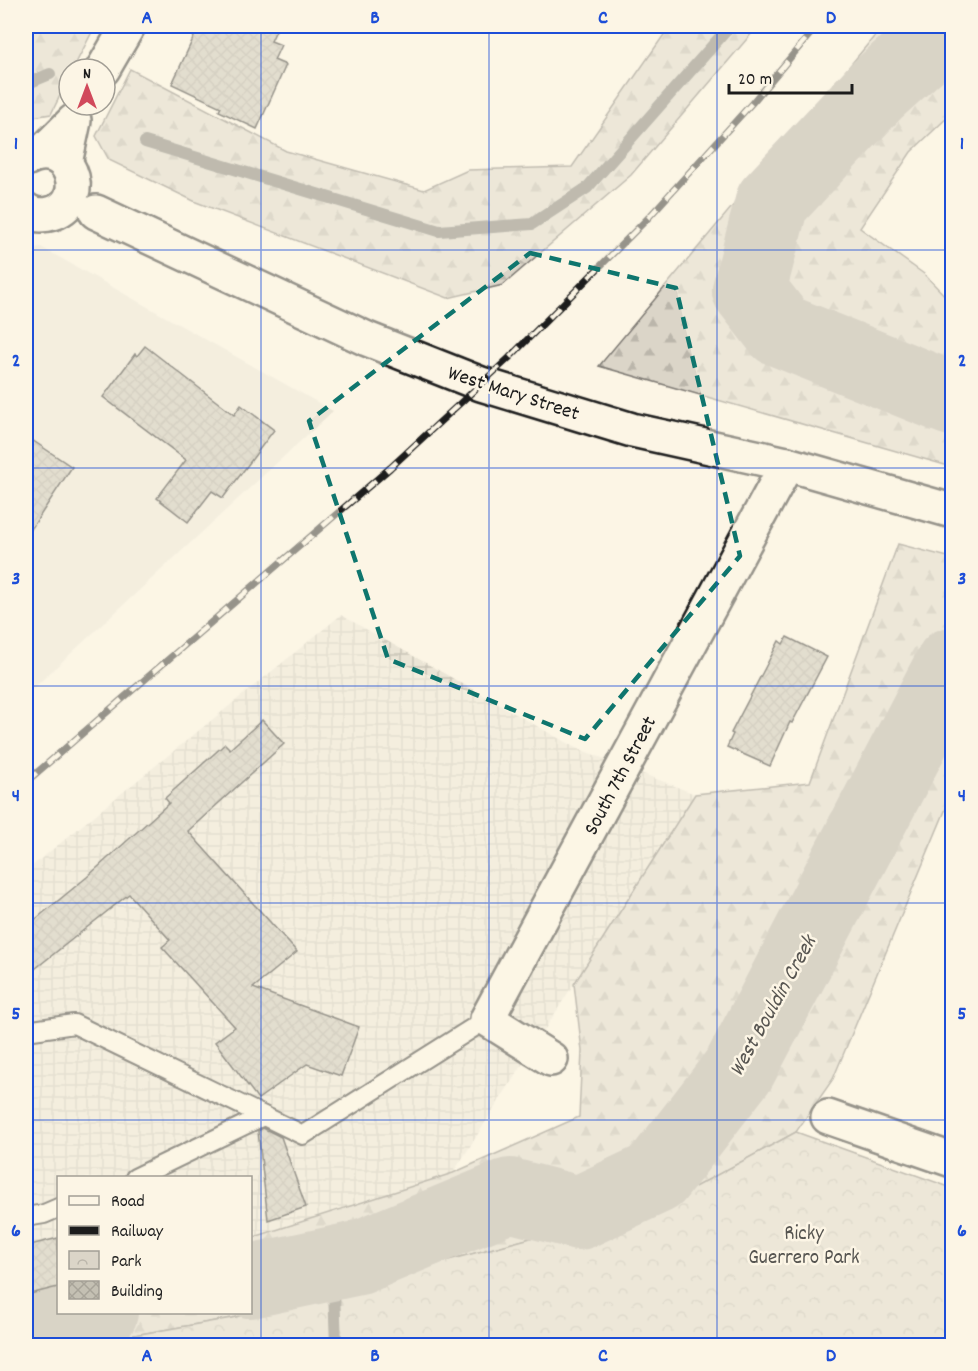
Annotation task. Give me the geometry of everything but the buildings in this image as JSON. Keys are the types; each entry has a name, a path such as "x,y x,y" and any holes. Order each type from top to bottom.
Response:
{"street":[{"path":"111,57 128,26"},
{"path":"26,210 39,215 58,211 61,181 78,117"},
{"name":"West Mary Street","path":"61,181 367,339 481,384 632,430 787,464 952,511"},
{"name":"South 7th Street","path":"487,1018 787,464"},
{"path":"487,1018 551,1059"},
{"path":"828,1117 952,1160"}],"lane":[{"path":"26,1031 74,1024 303,1135 487,1018"},
{"path":"139,1176 263,1116"},
{"path":"26,1217 44,1214 57,1208"}],"highlighted area":[{"path":"530,253 676,288 740,556 585,739 388,659 309,421"}],"shaded area":[{"path":"41,247 333,411 26,695 26,249"},
{"path":"341,615 574,747 695,794 453,1173 252,1238 252,1176 57,1176 57,1297 26,1304 26,871"}],"green space":[{"path":"26,26 95,26 79,57 57,57 57,102 51,114 26,118"},
{"path":"670,26 758,26 631,175 503,285 448,298 196,202 109,160 96,136 106,117 117,117 117,95 130,69 286,151 424,190 468,170 572,167"},
{"path":"883,26 952,26 952,113 911,152 860,228 924,274 952,303 952,467 599,366"},
{"path":"898,544 952,558 952,794 833,1079 796,1132 670,1201 252,1313 252,1238 453,1173 579,1117 582,1051 574,984 695,794 810,782"},
{"name":"Ricky Guerrero Park","path":"796,1132 952,1188 952,1345 77,1345 252,1314 669,1201"},
{"path":"57,1297 57,1314 247,1314 77,1345 26,1345 26,1304"}],"waterway":[{"path":"145,142 439,231 532,224 587,188 730,26"},
{"name":"West Bouldin Creek","path":"948,26 876,91 772,202 749,290 780,330 952,399"},
{"path":"856,69 876,91"},
{"path":"26,84 50,74"},
{"name":"West Bouldin Creek","path":"252,1281 358,1258 510,1195 579,1213 656,1177 740,1068 952,664"},
{"path":"333,1263 336,1346"},
{"name":"West Bouldin Creek","path":"26,1328 92,1314"}],"railway":[{"path":"26,782 390,468 509,358 649,217 752,103 817,26"}]}
